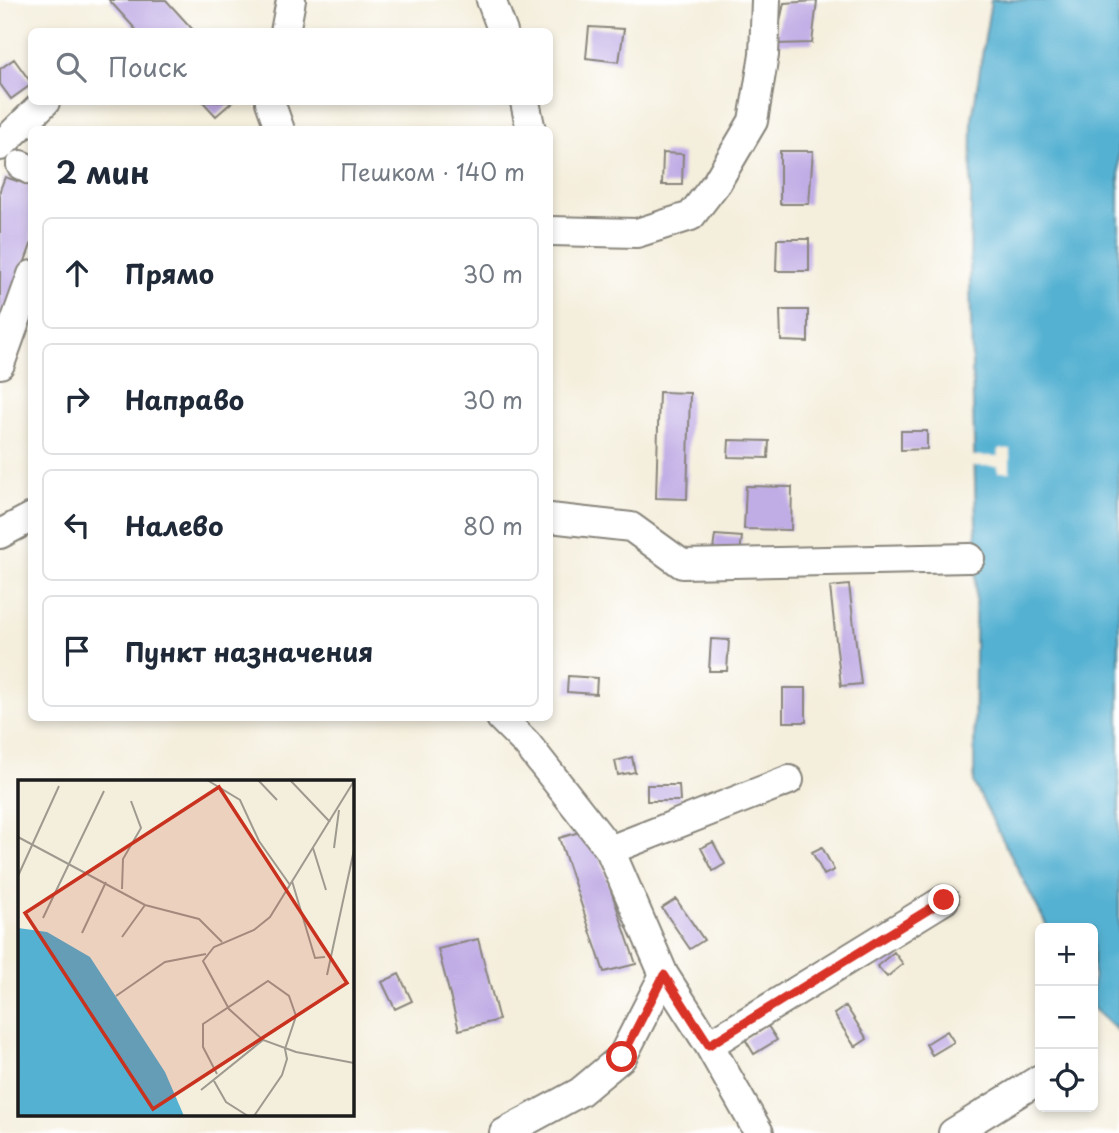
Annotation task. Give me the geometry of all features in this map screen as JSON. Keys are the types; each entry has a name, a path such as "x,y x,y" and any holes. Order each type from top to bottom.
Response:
{"street":[{"path":"286,28 291,0"},
{"path":"491,0 502,28"},
{"path":"553,231 637,233 691,216 717,182 753,121 764,55 766,0"},
{"path":"0,146 42,105"},
{"path":"271,105 279,126"},
{"path":"526,105 530,126"},
{"path":"0,364 28,286"},
{"path":"553,517 631,527 682,564 970,558"},
{"path":"0,534 28,519"},
{"path":"503,721 527,744 610,850 664,975 709,1045 759,1133"},
{"path":"610,850 789,780"},
{"path":"709,1045 944,900"},
{"path":"504,1133 580,1093 622,1057 664,975"},
{"path":"953,1133 1035,1082"}],"water":[{"path":"991,0 1119,0 1119,1032 1098,1013 1098,923 1045,923 974,784 976,524 970,281 972,119"}],"pier":[{"path":"999,449 1010,449 1010,472 998,472 998,466 971,466 971,456 998,456"}],"building":[{"path":"109,0 166,0 191,28 134,28"},
{"path":"817,1 812,43 775,44 784,3"},
{"path":"589,27 624,29 619,62 586,58"},
{"path":"14,59 28,78 28,87 11,99 0,84 0,69"},
{"path":"206,105 229,105 216,116"},
{"path":"780,151 813,151 809,204 780,204"},
{"path":"663,153 683,154 682,185 662,185"},
{"path":"5,177 28,185 28,253 0,330 0,190"},
{"path":"777,239 809,239 809,271 776,271"},
{"path":"780,310 808,310 808,342 781,341"},
{"path":"659,392 690,393 687,499 656,498"},
{"path":"901,431 927,431 927,449 901,450"},
{"path":"729,440 769,441 768,458 728,457"},
{"path":"746,486 792,487 791,530 744,529"},
{"path":"715,535 742,537 740,553 713,550"},
{"path":"849,585 861,684 841,686 830,587"},
{"path":"711,639 729,640 727,671 709,671"},
{"path":"568,676 597,678 596,694 567,692"},
{"path":"783,688 806,688 806,722 783,722"},
{"path":"632,757 635,772 618,775 615,761"},
{"path":"647,785 679,785 680,801 647,801"},
{"path":"590,829 636,964 604,972 559,838"},
{"path":"713,842 725,864 713,871 701,848"},
{"path":"822,847 834,870 824,875 812,852"},
{"path":"676,899 704,940 690,949 662,908"},
{"path":"478,939 499,1020 459,1030 438,949"},
{"path":"894,952 903,964 887,977 877,966"},
{"path":"399,974 412,1001 395,1009 382,982"},
{"path":"846,1006 867,1039 855,1047 834,1014"},
{"path":"768,1026 777,1040 754,1054 745,1039"},
{"path":"947,1031 954,1042 932,1055 926,1044"}],"route":[{"path":"622,1057 664,975 709,1045 944,900"}]}
